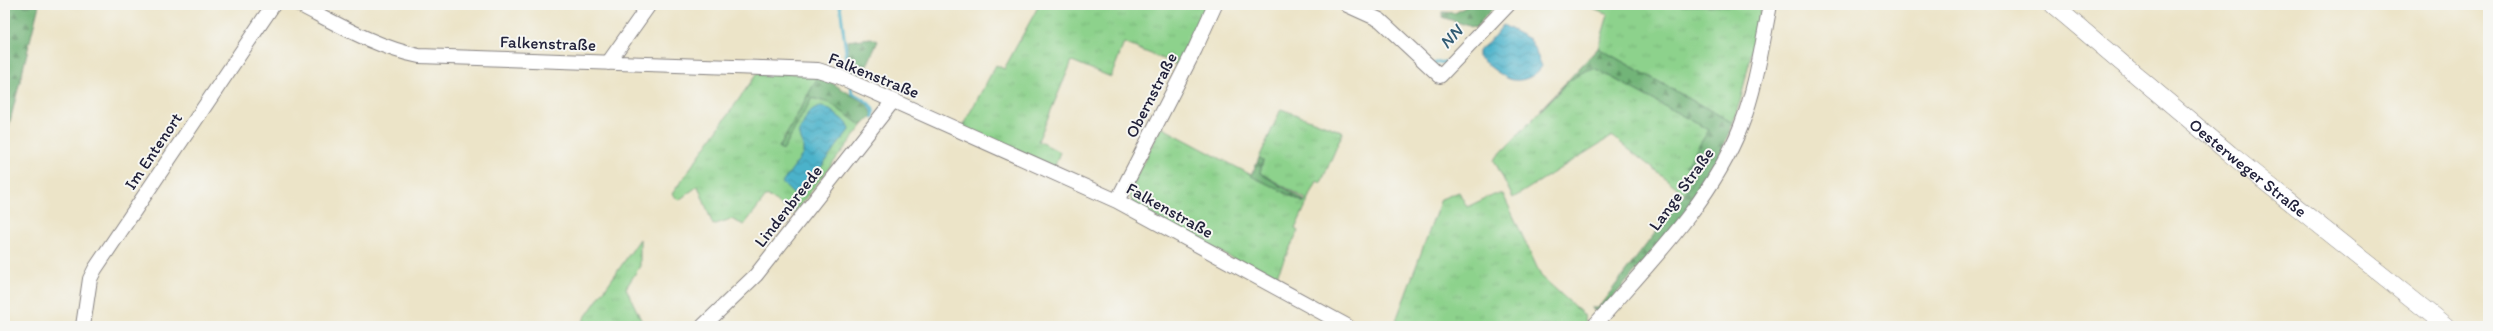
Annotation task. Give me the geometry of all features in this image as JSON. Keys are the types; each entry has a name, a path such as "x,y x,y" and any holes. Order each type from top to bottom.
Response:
{"main road":[{"name":"Oesterweger Straße","path":"2054,5 2230,154 2446,326"}],"street":[{"name":"Im Entenort","path":"83,326 90,280 95,269 273,5"},
{"name":"Falkenstraße","path":"300,5 364,38 396,51 419,56 818,70 840,77 1117,201 1347,326"},
{"path":"608,63 649,5"},
{"name":"Obernstraße","path":"1117,201 1195,49 1214,5"},
{"path":"1347,5 1380,20 1440,76 1508,5"},
{"name":"Lange Straße","path":"1594,326 1678,227 1710,185 1728,156 1750,100 1770,5"},
{"name":"Lindenbreede","path":"703,326 756,275 893,101"}],"green space":[{"path":"5,5 39,5 5,141"},
{"path":"1039,5 1209,5 1180,66 1124,43 1111,77 1072,61 1038,141 1060,152 1054,168 962,127 996,65 1004,69"},
{"path":"1469,5 1496,5 1475,28 1442,17 1443,12 1455,13"},
{"path":"1594,5 1762,6 1741,98 1733,123 1598,48 1608,15 1593,9"},
{"path":"871,38 878,41 860,81 851,77 847,41"},
{"path":"1598,48 1733,123 1720,155 1695,200 1602,311 1595,311 1591,308 1598,308 1685,194 1695,175 1686,166 1709,130 1594,68 1571,80 1540,110"},
{"path":"1594,68 1709,130 1686,166 1695,175 1685,194 1612,136 1513,198 1494,160 1569,81 1584,71"},
{"path":"758,72 819,75 779,147 782,149 812,98 830,103 862,126 793,214 767,195 744,225 731,219 713,225 698,186 679,200 672,194"},
{"path":"819,75 868,105 873,115 862,126 830,103 812,98 783,150 779,148"},
{"path":"1281,109 1343,132 1321,183 1317,181 1295,229 1298,231 1274,281 1133,205 1129,192 1161,127 1304,203 1306,199 1260,173 1263,161 1259,158"},
{"path":"1259,158 1263,160 1260,173 1304,200 1304,202 1251,176"},
{"path":"1459,192 1467,207 1494,194 1503,194 1541,276 1584,315 1586,322 1582,326 1394,326 1441,199"},
{"path":"640,239 640,266 626,288 644,326 579,326"}],"water":[{"path":"1503,25 1530,39 1542,66 1536,73 1522,80 1512,80 1496,71 1478,57 1478,51 1490,41"},
{"path":"821,106 830,110 848,124 849,130 799,196 792,193 782,183 803,154 803,146 799,132 809,112"}],"waterway":[{"path":"840,5 849,76"},
{"name":"NN","path":"1435,63 1445,62"},
{"path":"851,87 852,93 867,102 873,109 873,117"}]}
